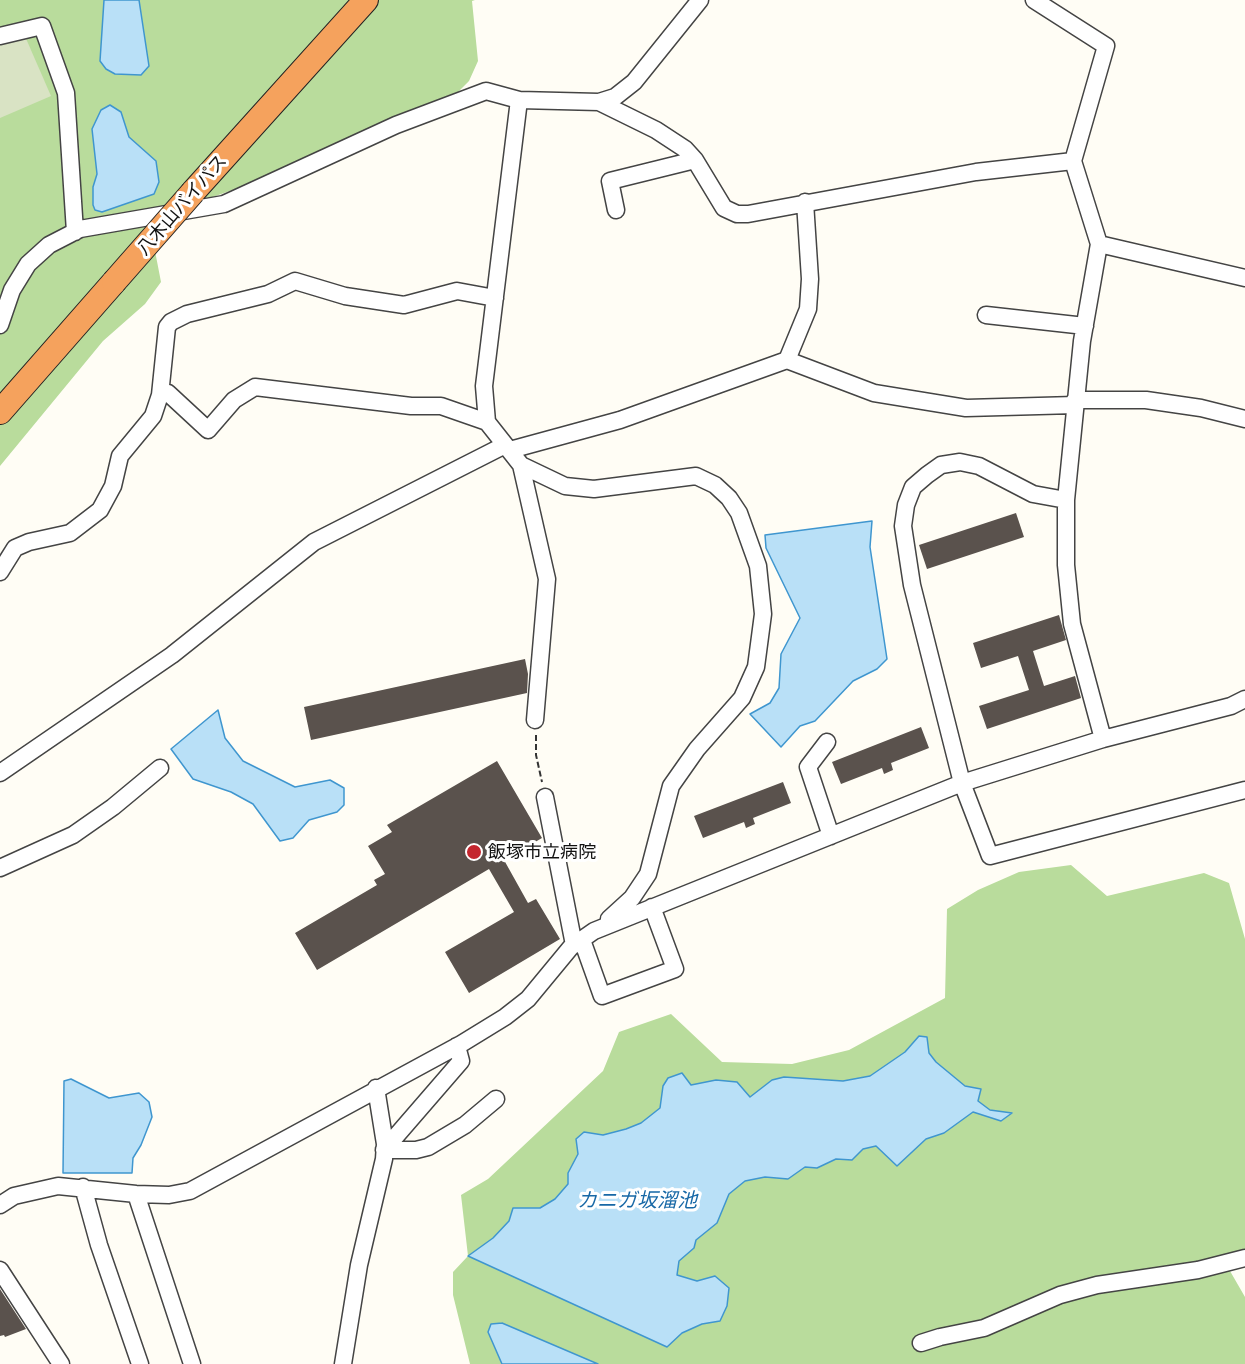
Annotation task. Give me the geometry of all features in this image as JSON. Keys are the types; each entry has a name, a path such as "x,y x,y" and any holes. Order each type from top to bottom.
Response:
{"highway":[{"name":"八木山バイパス","path":"0,412 193,192 366,0"}],"street":[{"path":"0,325 12,290 28,264 49,245 75,232 115,222 224,204 355,142 486,91 519,100 599,102 615,97 634,82 700,0"},
{"path":"1034,0 1106,46 1073,161 1099,244 1075,403 1066,500 1066,565 1072,624 1103,739"},
{"path":"0,36 42,26 66,93 75,232"},
{"path":"487,422 484,387 519,100"},
{"path":"599,102 656,130 685,149 695,160 724,208 737,214 748,214 976,172 1073,161"},
{"path":"616,210 610,182 695,160"},
{"path":"787,360 808,309 810,279 805,202"},
{"path":"1099,244 1245,278"},
{"path":"0,572 15,548 29,542 70,533 100,510 113,486 120,456 153,416 161,392 167,327 171,322 187,314 268,294 295,281 345,296 404,305 457,291 495,298"},
{"path":"986,315 1085,326"},
{"path":"0,773 172,655 314,542 508,447 620,420 787,360 874,393 966,408 1146,400 1202,408 1245,419"},
{"path":"161,392 168,393 208,430 234,399 255,387 411,406 441,406 487,422 521,465 548,579 535,720"},
{"path":"1066,500 1034,494 979,466 960,462 941,465 927,475 913,487 906,505 903,526 912,585 962,783 990,856 1245,790"},
{"path":"0,1205 14,1196 58,1186 136,1194 169,1195 190,1191 457,1046 505,1017 528,999 583,939 632,898 648,874 671,786 697,749 742,698 756,667 763,614 758,567 739,513 729,498 716,485 696,476 594,489 565,486 521,465"},
{"path":"583,939 652,907 962,783 1103,739 1231,706 1245,699"},
{"path":"826,742 808,767 831,836"},
{"path":"0,868 73,835 113,807 160,768"},
{"path":"545,797 583,939 602,996 675,969 652,907"},
{"path":"384,1150 461,1061 457,1046"},
{"path":"343,1364 359,1265 384,1150 376,1088"},
{"path":"384,1150 416,1150 428,1147 465,1125 496,1098"},
{"path":"83,1187 99,1245 140,1364"},
{"path":"136,1194 192,1364"},
{"path":"921,1343 940,1336 984,1328 1060,1295 1097,1285 1198,1270 1245,1258"},
{"path":"0,1270 59,1364"}],"path":[{"path":"535,720 536,755 545,797"}],"green space":[{"path":"0,0 475,0 472,1 478,61 469,81 458,92 386,120 260,180 149,220 161,282 145,304 103,341 0,466"},
{"path":"24,34 51,96 0,118 0,40"},
{"path":"1071,865 1107,896 1204,873 1229,883 1245,939 1245,1255 1230,1271 1245,1297 1245,1364 470,1364 453,1295 453,1272 468,1256 461,1195 488,1179 603,1071 619,1032 671,1014 722,1062 792,1064 849,1050 945,998 947,909 978,890 1019,872"}],"water":[{"path":"104,0 139,0 149,66 141,75 115,74 106,69 100,61"},
{"path":"110,105 121,112 129,137 156,161 159,182 154,194 102,212 95,210 93,205 93,187 97,174 92,129 101,110"},
{"path":"872,521 870,547 887,659 877,669 853,681 815,721 800,726 781,747 750,714 770,703 779,688 781,654 800,618 766,548 765,535"},
{"path":"218,710 225,738 243,761 295,787 330,780 344,788 344,805 337,812 309,820 293,838 280,841 253,804 231,792 193,779 171,749"},
{"name":"カニガ坂溜池","path":"919,1036 927,1037 929,1053 936,1062 965,1086 981,1089 978,1101 990,1110 1012,1113 1001,1121 973,1112 944,1133 926,1139 897,1166 876,1146 863,1149 852,1160 836,1159 817,1168 805,1167 788,1179 765,1177 745,1181 729,1194 717,1223 696,1240 694,1248 679,1261 677,1275 697,1281 715,1276 729,1288 727,1306 720,1321 702,1324 682,1333 667,1347 468,1256 493,1238 509,1221 513,1208 540,1208 555,1199 568,1184 568,1173 578,1154 576,1139 584,1132 603,1135 626,1129 641,1123 660,1108 663,1086 668,1078 682,1073 691,1085 716,1080 737,1082 750,1097 772,1080 784,1077 843,1081 870,1076 905,1052"},
{"path":"71,1079 109,1098 139,1093 149,1102 152,1117 133,1158 132,1173 63,1173 64,1081"},
{"path":"502,1323 598,1364 502,1364 488,1332 491,1324"}],"building":[{"path":"1016,513 1024,537 927,569 919,545"},
{"path":"1059,615 1066,640 1033,651 1044,686 1075,676 1081,698 987,729 979,706 1029,690 1018,656 981,668 973,643"},
{"path":"525,659 528,674 527,693 311,740 304,707"},
{"path":"921,727 929,748 891,763 893,770 884,774 882,768 841,784 832,762"},
{"path":"497,761 542,838 504,860 528,903 536,899 560,939 469,993 445,952 514,912 489,869 317,970 295,933 377,885 374,880 385,874 368,846 392,832 387,825"},
{"path":"783,782 791,803 753,818 755,824 746,828 744,822 703,838 694,816"},
{"path":"0,1289 26,1329 5,1337 0,1336"}],"place":[{"name":"飯塚市立病院","path":"474,852"}]}
